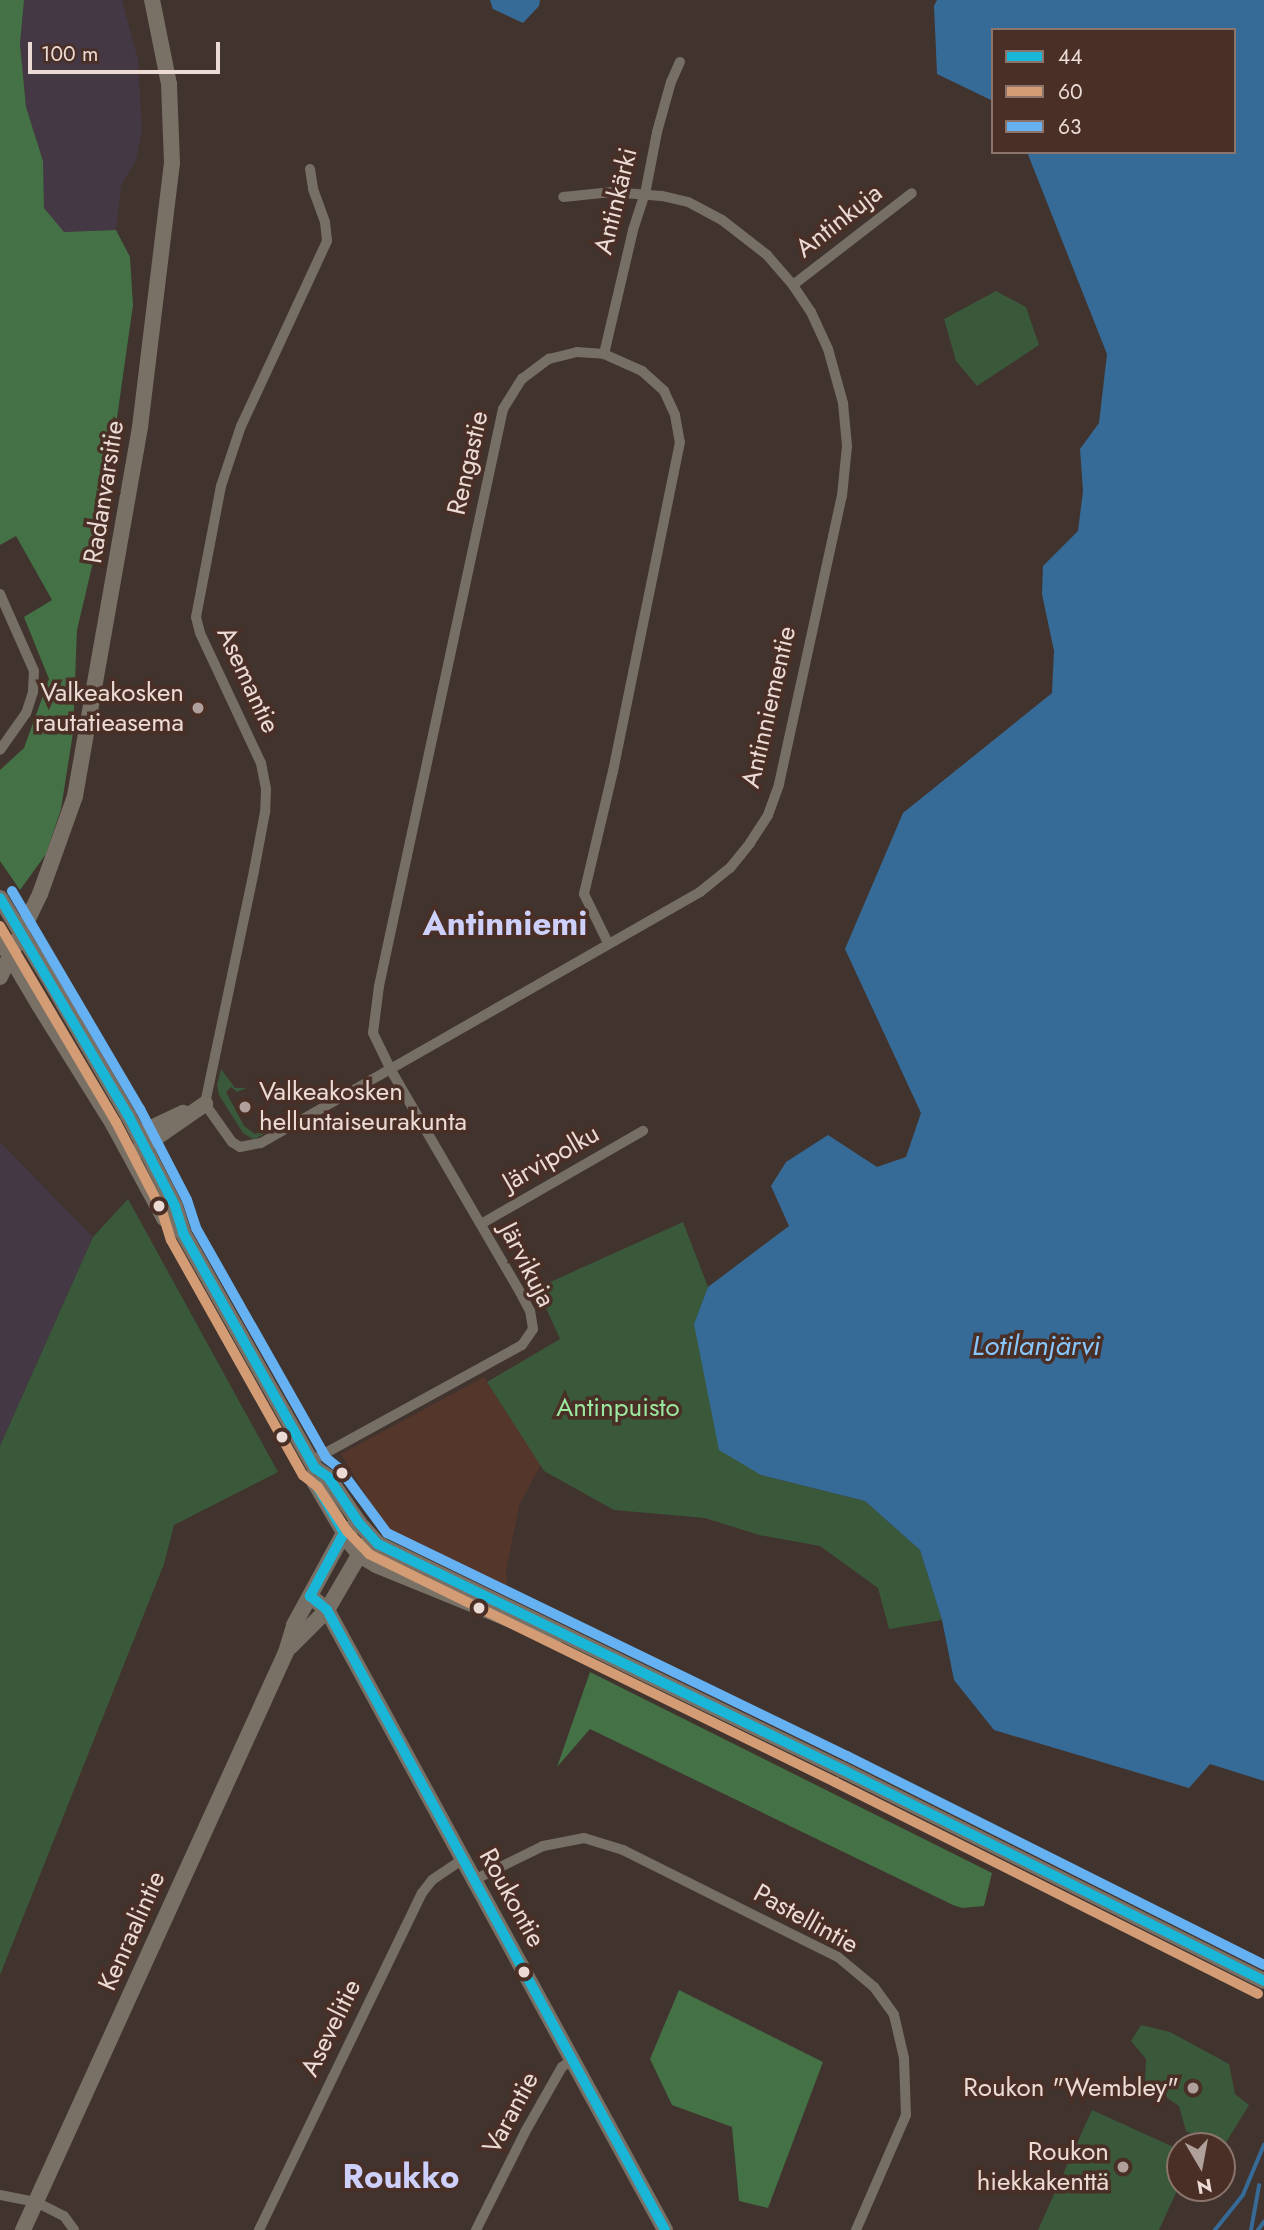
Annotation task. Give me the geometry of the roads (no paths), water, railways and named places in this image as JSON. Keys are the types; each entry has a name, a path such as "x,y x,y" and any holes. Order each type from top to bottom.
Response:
{"street":[{"name":"Radanvarsitie","path":"0,977 40,894 75,796 140,427 172,163 169,83 152,0"},
{"name":"Antinkärki","path":"604,354 633,230 645,194 657,132 671,82 680,62"},
{"name":"Asemantie","path":"205,1104 256,860 266,789 261,763 200,633 196,617 221,485 241,426 327,241 325,222 313,189 310,169"},
{"name":"Antinniementie","path":"205,1104 232,1142 240,1147 251,1147 701,892 730,868 768,815 779,784 842,496 847,446 843,403 828,349 811,312 793,285 767,255 722,220 688,202 645,194 612,192 562,197"},
{"name":"Antinkuja","path":"793,285 912,193"},
{"name":"Rengastie","path":"390,1070 373,1033 379,986 503,409 523,379 550,359 577,352 604,354 642,371 664,391 675,415 680,442 613,771 584,894 608,943"},
{"path":"0,594 34,671 33,692 26,713 0,750"},
{"path":"0,898 141,1141 175,1206 183,1233 313,1464 328,1477 359,1523 385,1549 541,1622 587,1648 841,1769 1263,1978"},
{"path":"0,939 164,1218 183,1233"},
{"name":"Järvikuja","path":"313,1464 511,1352 529,1338 533,1321 481,1224 390,1070"},
{"path":"129,1156 141,1141 205,1104"},
{"name":"Järvipolku","path":"481,1224 643,1131"},
{"path":"313,1464 315,1483 344,1533 361,1556 376,1565 536,1633 587,1648"},
{"path":"359,1523 365,1538 361,1556"},
{"name":"Kenraalintie","path":"23,2230 286,1651 294,1625 344,1533 359,1523"},
{"name":"Kenraalintie","path":"286,1651 327,1610 361,1556"},
{"name":"Roukontie","path":"310,1595 327,1610 665,2230"},
{"name":"Pastellintie","path":"474,1880 543,1846 584,1838 623,1850 838,1956 874,1987 894,2015 904,2058 906,2115 856,2230"},
{"name":"Asevelitie","path":"258,2230 422,1893 432,1880 462,1860"},
{"name":"Varantie","path":"476,2230 531,2121 562,2067 572,2060"},
{"path":"0,2195 36,2202 64,2216 74,2230"}],"water":[{"path":"490,0 540,0 539,6 523,23 493,9"},
{"name":"Lotilanjärvi","path":"937,0 1264,0 1264,1781 1210,1764 1189,1788 994,1730 954,1680 942,1620 920,1550 865,1501 761,1475 719,1450 694,1324 708,1287 789,1226 771,1186 786,1162 828,1135 877,1167 906,1157 921,1113 845,949 903,813 1052,693 1054,651 1042,594 1043,566 1078,531 1083,491 1080,449 1099,423 1107,354 1028,154 1236,154 1236,28 991,28 991,100 937,74 934,6"}],"waterway":[{"path":"1215,2230 1243,2195 1264,2145"},
{"path":"1251,2230 1259,2186"},
{"path":"1258,2230 1264,2222"}],"place":[{"name":"Valkeakosken rautatieasema","path":"198,708"},
{"name":"Valkeakosken helluntaiseurakunta","path":"245,1107"},
{"name":"Roukon \"Wembley\"","path":"1193,2088"},
{"name":"Roukon hiekkakenttä","path":"1123,2167"}],"district":[{"name":"Antinniemi","path":"505,924"},
{"name":"Roukko","path":"401,2177"}],"park label":[{"name":"Antinpuisto","path":"618,1408"}]}
